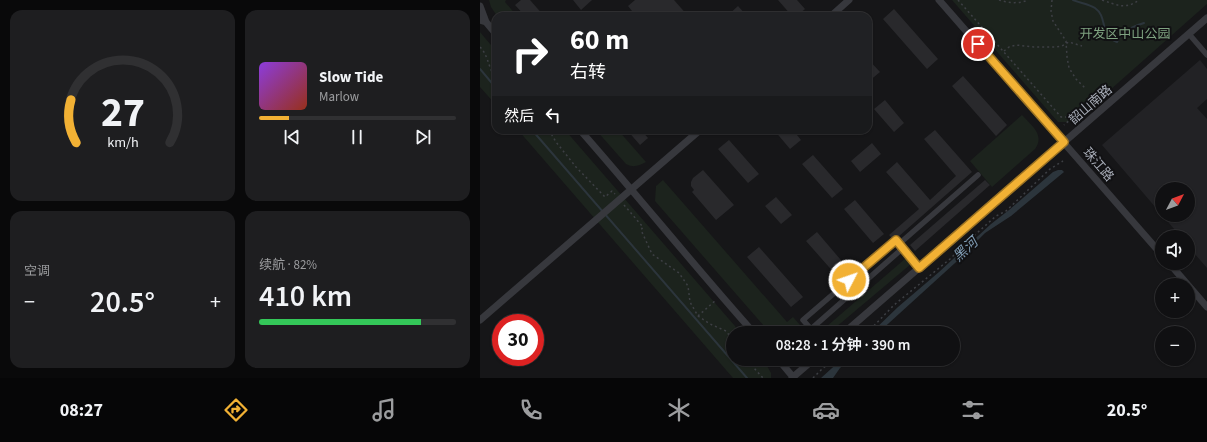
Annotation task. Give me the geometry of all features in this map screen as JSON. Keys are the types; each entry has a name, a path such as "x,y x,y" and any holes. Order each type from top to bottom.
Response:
{"street":[{"path":"836,12 849,0"},
{"name":"珠江路","path":"938,0 1155,247"},
{"path":"480,6 483,21 492,30"},
{"name":"韶山南路","path":"852,326 1207,18"},
{"path":"1189,34 1207,55"},
{"path":"584,134 748,326"},
{"path":"480,320 695,134"},
{"path":"919,268 901,246 896,240 803,320 811,329 901,246 978,175"},
{"path":"1175,270 1207,307"},
{"path":"784,366 793,377 806,366"}],"path":[{"path":"958,0 1061,117 1068,117 1071,119 1064,125"},
{"path":"999,0 1006,2 1028,0"},
{"path":"1052,0 1051,11 1053,21 1064,37 1069,68 1085,88"},
{"path":"1102,0 1121,6 1135,3 1139,0"},
{"path":"1003,52 1009,47 1016,45 1055,47 1062,46 1069,42 1082,46"},
{"path":"480,47 486,55 492,74"},
{"path":"551,134 576,167 605,197 612,191 643,226 641,230 652,254 679,273 688,286 690,302 698,316 710,324 726,331"},
{"path":"874,326 894,305 950,259 996,216 1006,211 1050,169 1063,161"},
{"path":"698,316 721,296"},
{"path":"754,366 763,378"},
{"path":"813,378 826,366"}],"shaded area":[{"path":"1200,60 1207,69 1207,99 1197,108 1207,119 1207,268 1195,254 1195,230 1175,230 1168,222 1195,222 1195,182 1155,182 1155,207 1102,145"}],"green space":[{"path":"489,0 506,0 505,2 514,12 494,12"},
{"name":"开发区中山公园","path":"952,0 1207,0 1207,4 1074,122 1058,122"},
{"path":"480,32 492,46 492,100 480,87"},
{"path":"1022,115 1036,131 1039,139 1038,144 1035,149 992,187 970,161"},
{"path":"521,134 568,134 735,326 726,326 726,366 767,366 771,373 771,378 733,378"},
{"path":"600,134 622,134 646,162 636,166 626,164"},
{"path":"663,180 787,322 793,317 801,326 764,326 655,201 656,186"},
{"path":"906,258 911,264 837,326 827,326"}],"water":[{"name":"黑河","path":"1062,170 1064,172 1011,216 985,233 955,263 886,326 878,326 991,224 1053,172"},
{"path":"834,366 842,366 833,378 821,378"}],"building":[{"path":"521,0 530,0 540,12 521,12 515,5"},
{"path":"573,0 592,0 581,10"},
{"path":"635,0 674,0 684,12 633,12 628,6"},
{"path":"778,0 797,0 805,9 802,12 788,12"},
{"path":"738,6 743,12 731,12"},
{"path":"894,9 938,59 927,69 883,19"},
{"path":"872,63 880,72 872,79"},
{"path":"963,76 1007,125 996,136 952,86"},
{"path":"885,100 904,123 894,132 874,109"},
{"path":"935,130 972,172 898,237 895,236 892,238 889,235 919,209 886,172 897,162 930,200 956,176 924,139"},
{"path":"630,134 644,134 648,138 640,145"},
{"path":"777,134 796,134 801,140 790,149"},
{"path":"729,140 759,174 748,183 718,149"},
{"path":"872,143 881,154 860,172 851,161"},
{"path":"813,155 843,189 832,198 802,164"},
{"path":"703,170 734,205 716,220 692,192 694,190 691,186 693,178"},
{"path":"985,180 990,185 915,251 910,245"},
{"path":"776,197 792,215 781,224 765,206"},
{"path":"855,200 884,234 873,243 844,209"},
{"path":"817,232 846,266 836,275 806,241"},
{"path":"759,247 803,297 791,307 747,257"}],"waterway":[{"path":"1073,0 1095,8 1101,16 1108,35 1111,39 1117,42 1125,32 1144,23"},
{"path":"480,69 492,83"},
{"path":"535,134 747,378"}],"route":[{"path":"849,280 896,240 919,268 1064,142 978,44"}]}
